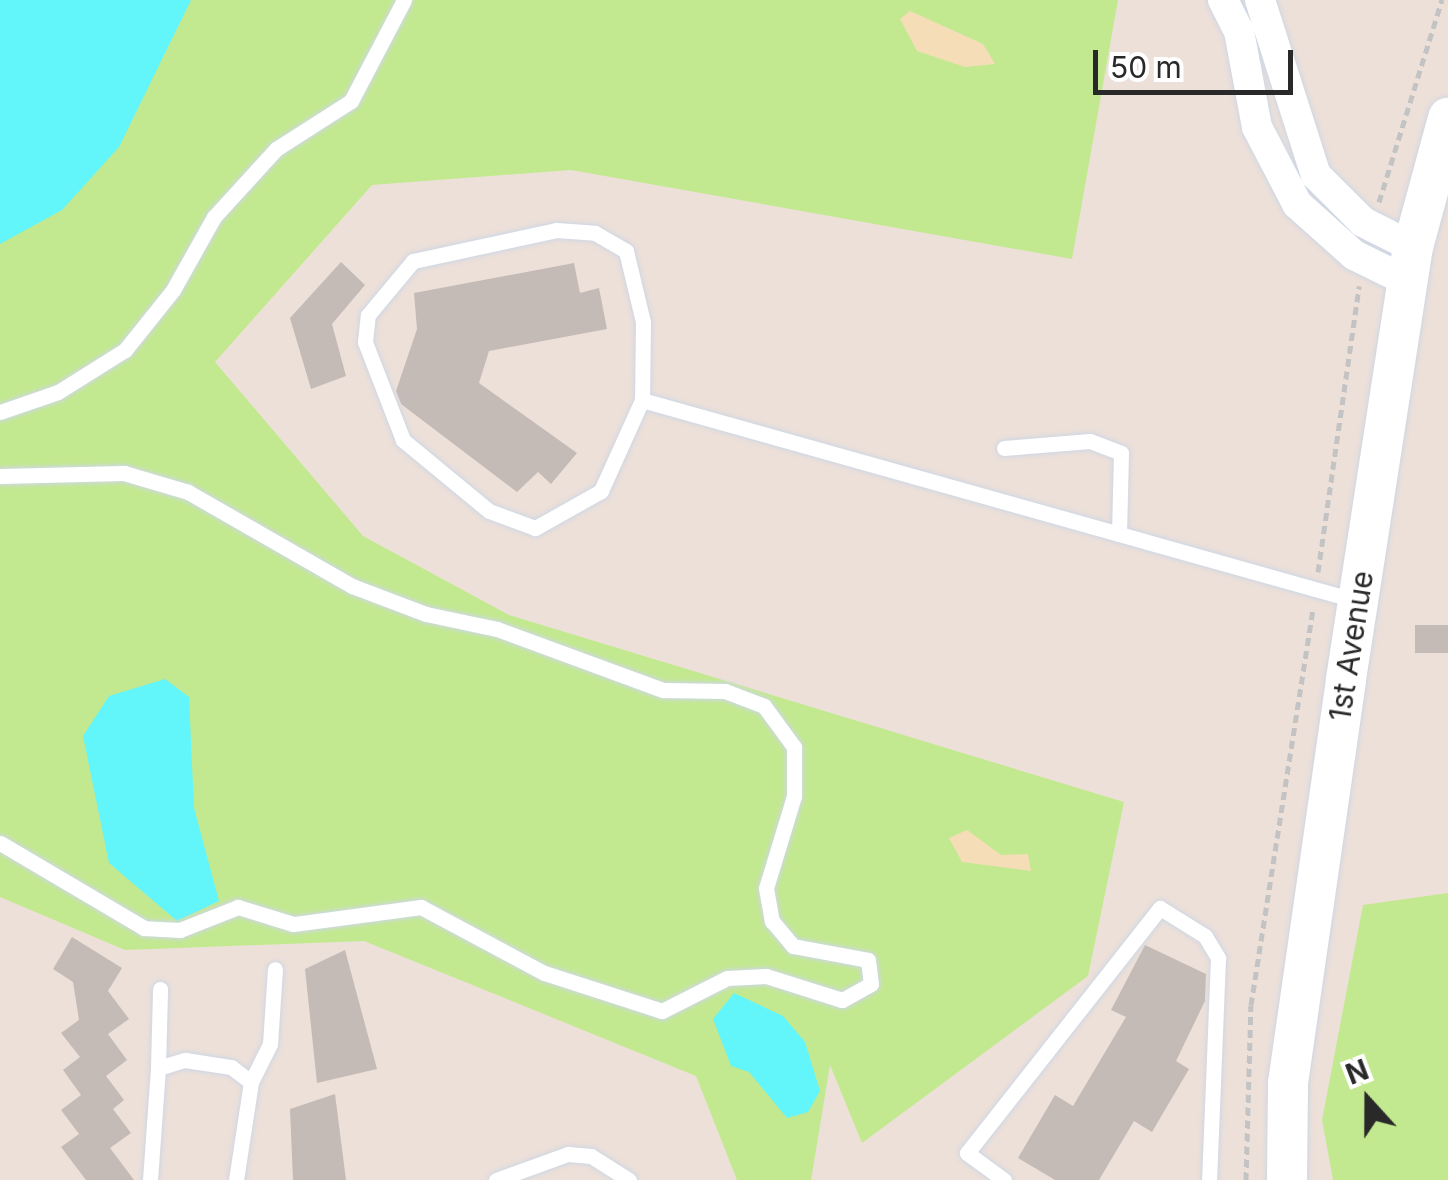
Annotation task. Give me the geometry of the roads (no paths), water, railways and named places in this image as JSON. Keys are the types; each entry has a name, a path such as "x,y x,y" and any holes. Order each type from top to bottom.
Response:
{"main road":[{"name":"1st Avenue","path":"1287,1180 1288,1083 1358,601 1410,264 1448,118"}],"street":[{"path":"1222,0 1239,31 1257,127 1297,204 1354,255 1410,264"},
{"path":"1260,0 1316,176 1410,264"}],"lane":[{"path":"0,412 58,392 125,350 173,290 214,216 276,150 351,101 404,0"},
{"path":"556,230 595,233 626,251 635,270 642,400 601,491 535,528 489,511 402,440 371,377 368,315 433,250 556,230"},
{"path":"642,400 1358,601"},
{"path":"1004,448 1090,441 1121,452 1119,534"},
{"path":"0,476 124,473 188,492 352,586 426,614 497,629 663,690 725,691 764,706 794,747 794,796 766,888 772,921 793,946 868,960 871,984 842,1000 766,976 727,978 662,1011 544,974 421,907 293,924 238,907 180,930 144,928 0,843"},
{"path":"1004,1180 967,1153 1160,908 1205,936 1218,958 1209,1180"},
{"path":"236,1180 251,1082 270,1044 275,969"},
{"path":"150,1180 160,989"},
{"path":"158,1068 186,1060 231,1067 251,1082"},
{"path":"496,1180 568,1154 590,1156 629,1180"}],"water":[{"path":"0,0 191,0 119,147 62,210 0,244"},
{"path":"165,679 189,697 194,808 219,901 177,921 109,863 83,736 109,696"},
{"path":"734,993 783,1016 805,1042 820,1091 808,1112 787,1118 749,1072 731,1066 713,1019"}]}
